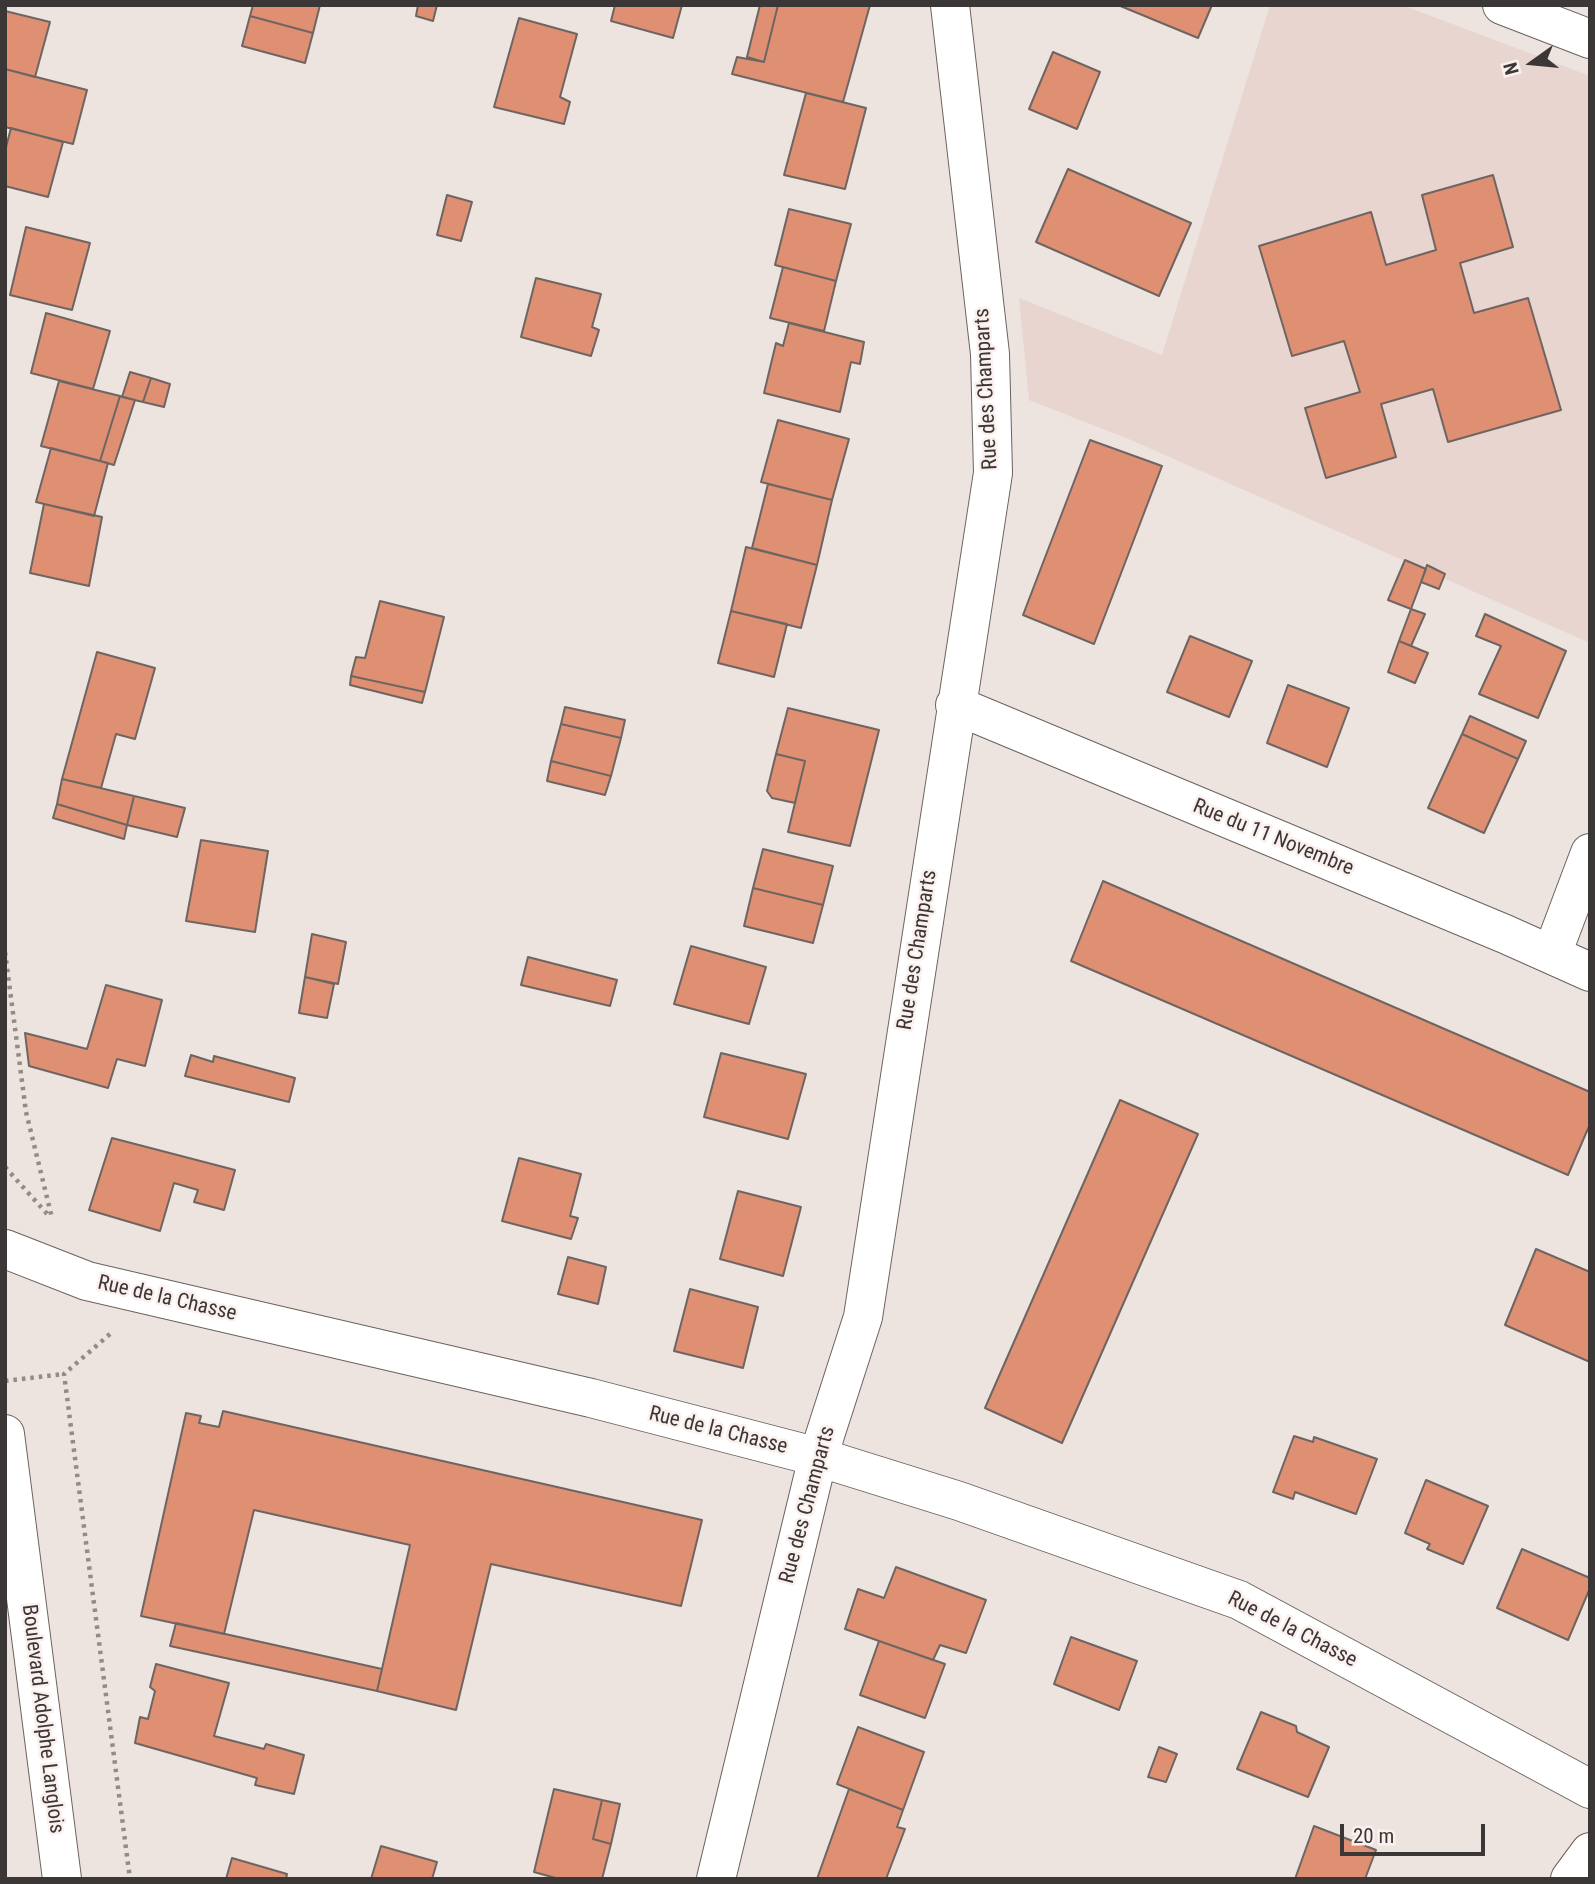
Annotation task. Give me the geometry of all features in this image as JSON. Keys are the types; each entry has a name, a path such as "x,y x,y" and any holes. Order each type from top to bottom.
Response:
{"street":[{"name":"Rue des Champarts","path":"716,1879 818,1457 863,1317 955,705 993,473 990,354 950,5"},
{"path":"1502,5 1590,39"},
{"name":"Rue du 11 Novembre","path":"955,705 1590,972"},
{"path":"1552,954 1590,853"},
{"name":"Rue de la Chasse","path":"5,1249 87,1280 591,1398 818,1457 959,1501 1239,1600 1590,1789"},
{"name":"Boulevard Adolphe Langlois","path":"5,1434 62,1879"},
{"path":"1570,1879 1590,1852"}],"path":[{"path":"5,952 26,1112 53,1221 5,1167"},
{"path":"5,1381 64,1374 112,1332 87,1280"},
{"path":"64,1374 130,1879"}],"shaded area":[{"path":"1270,5 1402,5 1590,76 1590,643 1131,440 1029,400 1019,298 1162,355"}],"building":[{"path":"253,5 320,5 313,33 250,16"},
{"path":"418,5 437,5 433,21 416,16"},
{"path":"615,5 682,5 673,38 611,21"},
{"path":"760,5 778,5 764,62 747,57"},
{"path":"778,5 870,5 843,102 732,74 737,57 764,62"},
{"path":"1118,5 1212,5 1198,38"},
{"path":"5,11 50,22 35,77 5,69"},
{"path":"250,16 313,33 305,63 242,46"},
{"path":"519,18 577,34 560,97 570,102 564,124 494,107"},
{"path":"1053,52 1100,72 1077,129 1029,109"},
{"path":"5,69 87,90 73,144 5,127"},
{"path":"806,93 866,108 845,189 784,175"},
{"path":"11,128 63,142 48,197 5,186 5,151"},
{"path":"1068,169 1191,223 1159,296 1036,242"},
{"path":"1493,175 1513,247 1460,263 1474,313 1528,298 1561,410 1448,442 1433,389 1381,404 1396,457 1326,478 1305,408 1360,392 1344,341 1292,356 1259,246 1371,212 1386,265 1436,250 1422,195"},
{"path":"447,195 472,202 461,241 437,235"},
{"path":"789,209 851,224 836,281 775,265"},
{"path":"26,227 90,243 72,310 10,295"},
{"path":"783,267 836,281 824,331 770,318"},
{"path":"536,278 601,294 592,327 599,330 591,356 521,337"},
{"path":"46,313 110,331 93,389 31,373"},
{"path":"789,323 864,342 860,364 851,362 840,412 764,393 776,343 783,346"},
{"path":"130,372 151,378 143,402 122,397"},
{"path":"151,378 170,384 164,407 143,402"},
{"path":"59,381 120,396 100,461 41,446"},
{"path":"120,396 135,400 114,465 100,461"},
{"path":"778,420 849,439 832,500 761,482"},
{"path":"1090,440 1162,466 1094,644 1023,615"},
{"path":"51,448 108,463 94,516 36,502"},
{"path":"768,484 832,500 817,565 752,548"},
{"path":"44,504 102,517 89,586 30,573"},
{"path":"746,547 817,565 801,628 731,611"},
{"path":"1405,560 1426,569 1411,609 1388,600"},
{"path":"1427,565 1445,574 1439,589 1421,582"},
{"path":"380,601 444,617 425,692 351,676 356,657 365,658"},
{"path":"1411,609 1425,614 1411,646 1399,641"},
{"path":"731,611 787,624 774,677 718,663"},
{"path":"1485,614 1566,651 1538,718 1479,694 1501,646 1476,636"},
{"path":"1190,636 1252,661 1229,717 1167,692"},
{"path":"1399,641 1428,653 1415,683 1388,672"},
{"path":"97,652 155,668 135,739 116,734 101,788 62,779"},
{"path":"351,676 425,692 422,703 350,685"},
{"path":"1288,685 1349,708 1327,767 1267,743"},
{"path":"565,707 625,720 621,738 561,724"},
{"path":"788,708 879,730 850,846 788,832 805,761 776,754"},
{"path":"1470,716 1526,741 1518,759 1462,734"},
{"path":"561,724 621,738 611,776 551,761"},
{"path":"1462,734 1518,759 1484,833 1428,808"},
{"path":"776,754 805,761 795,803 772,798 767,791"},
{"path":"551,761 611,776 605,795 547,781"},
{"path":"62,779 134,796 127,825 57,804"},
{"path":"134,796 185,808 177,837 127,825"},
{"path":"57,804 127,825 124,839 53,818"},
{"path":"201,840 268,851 255,932 186,921"},
{"path":"763,849 833,866 823,905 753,888"},
{"path":"1103,881 1590,1092 1590,1124 1568,1175 1071,961"},
{"path":"753,888 823,905 813,943 744,926"},
{"path":"312,934 346,942 338,984 305,977"},
{"path":"691,946 766,967 749,1024 674,1004"},
{"path":"528,957 617,980 610,1006 521,985"},
{"path":"305,977 334,984 327,1018 299,1013"},
{"path":"106,985 162,1000 145,1066 117,1059 108,1088 29,1066 25,1033 87,1049"},
{"path":"721,1053 806,1074 788,1139 704,1117"},
{"path":"191,1055 213,1062 214,1056 295,1078 289,1102 185,1076"},
{"path":"1120,1100 1198,1134 1062,1443 985,1408"},
{"path":"112,1138 235,1170 224,1210 194,1202 198,1190 174,1183 160,1231 89,1210"},
{"path":"519,1158 581,1174 570,1216 578,1218 571,1239 502,1221"},
{"path":"738,1191 801,1207 783,1276 720,1259"},
{"path":"1536,1249 1590,1272 1590,1362 1505,1325"},
{"path":"568,1257 606,1267 598,1304 558,1294"},
{"path":"690,1289 758,1307 743,1368 674,1351"},
{"path":"223,1411 702,1520 681,1606 491,1564 456,1710 377,1691 410,1545 254,1510 224,1634 141,1616 186,1413 201,1416 199,1423 219,1427"},
{"path":"1294,1436 1313,1442 1314,1437 1377,1459 1356,1514 1295,1492 1293,1499 1273,1492"},
{"path":"1426,1480 1488,1506 1463,1564 1427,1549 1430,1544 1405,1533"},
{"path":"1522,1549 1590,1578 1590,1588 1568,1640 1497,1608"},
{"path":"896,1567 986,1600 966,1653 940,1645 933,1660 845,1629 858,1589 884,1598"},
{"path":"176,1623 382,1669 377,1691 170,1646"},
{"path":"1071,1637 1137,1661 1119,1710 1054,1684"},
{"path":"879,1641 945,1664 925,1718 860,1695"},
{"path":"156,1664 229,1683 214,1736 264,1749 266,1744 304,1755 294,1794 255,1785 257,1778 135,1743 140,1717 148,1719 155,1691 150,1687"},
{"path":"1261,1712 1296,1726 1297,1732 1329,1747 1308,1797 1237,1769"},
{"path":"858,1727 924,1752 903,1810 837,1784"},
{"path":"1159,1747 1177,1754 1166,1782 1148,1777"},
{"path":"554,1789 602,1800 593,1839 611,1844 602,1879 559,1879 534,1872"},
{"path":"849,1789 903,1810 897,1827 905,1829 886,1879 817,1879"},
{"path":"602,1800 620,1804 611,1844 593,1839"},
{"path":"1314,1826 1376,1850 1365,1879 1295,1879"},
{"path":"381,1846 437,1862 432,1879 371,1879"},
{"path":"232,1858 287,1874 286,1879 226,1879"}]}
